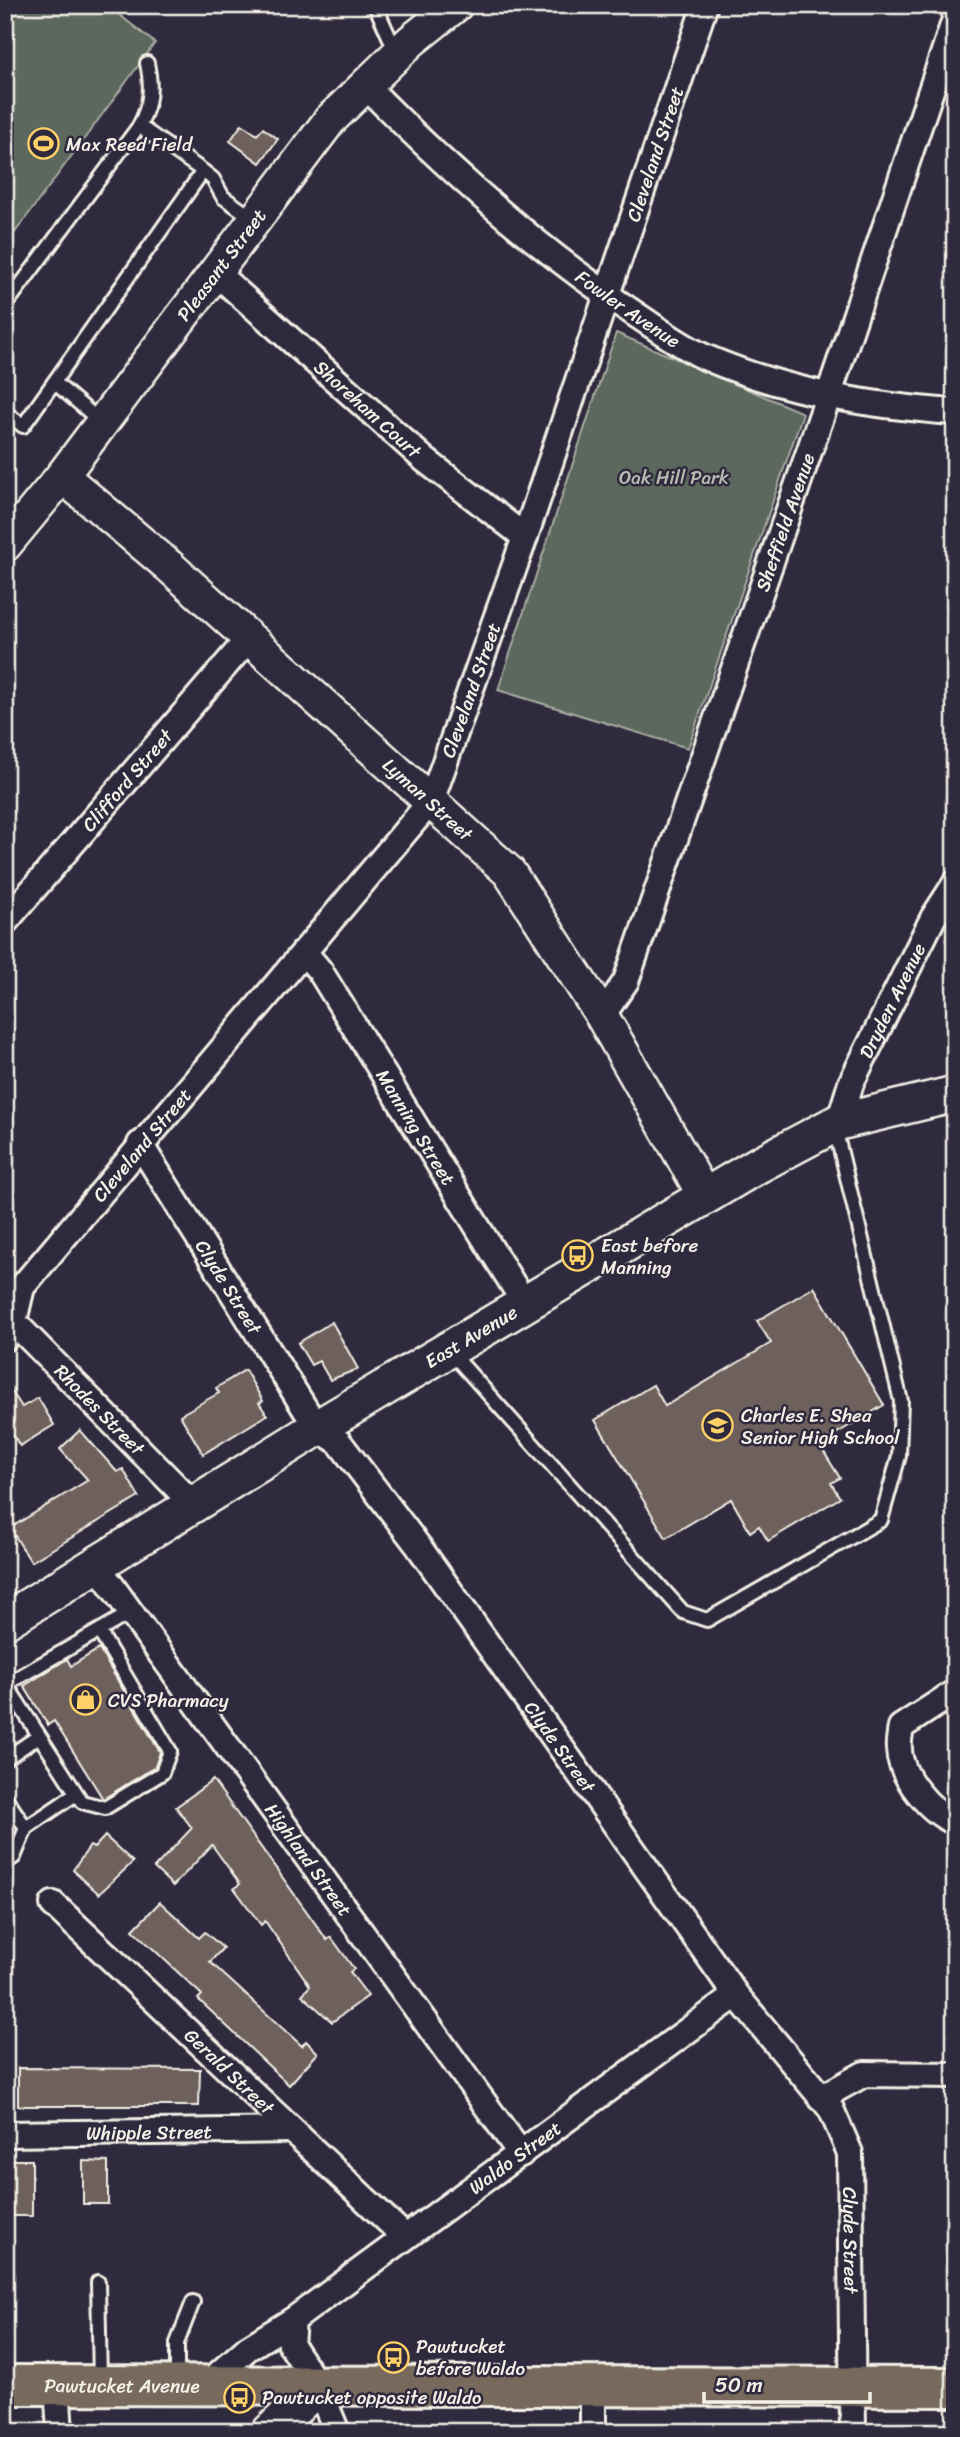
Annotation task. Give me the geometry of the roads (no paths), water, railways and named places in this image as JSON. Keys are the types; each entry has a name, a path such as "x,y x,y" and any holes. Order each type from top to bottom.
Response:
{"main road":[{"name":"East Avenue","path":"5,1621 317,1428 705,1197 837,1123 955,1094"},
{"name":"Pawtucket Avenue","path":"5,2385 955,2387"},
{"path":"270,2432 318,2386"}],"street":[{"name":"Pleasant Street","path":"5,545 62,476 330,121 397,54 456,5"},
{"name":"Cleveland Street","path":"8,1324 22,1287 430,801 525,537 705,5"},
{"name":"Sheffield Avenue","path":"602,1016 626,981 828,397 955,19"},
{"name":"Fowler Avenue","path":"365,85 537,242 608,296 705,357 755,376 828,397 955,412"},
{"name":"Shoreham Court","path":"215,272 425,460 525,537"},
{"name":"Lyman Street","path":"62,476 249,638 509,873 602,1016 705,1197"},
{"name":"Clifford Street","path":"5,922 249,638"},
{"name":"Dryden Avenue","path":"837,1123 851,1083 933,918 955,884"},
{"name":"Manning Street","path":"304,952 320,971 526,1304"},
{"name":"Clyde Street","path":"140,1144 317,1428 339,1442 419,1547 736,1994 831,2109 850,2152 853,2432"},
{"name":"Rhodes Street","path":"8,1324 194,1505"},
{"name":"Highland Street","path":"96,1564 521,2154"},
{"path":"955,1692 901,1727 898,1751 909,1780 941,1817 955,1822"},
{"name":"Gerald Street","path":"52,1905 405,2237"},
{"name":"Waldo Street","path":"192,2385 293,2320 736,1994"},
{"path":"821,2098 864,2074 955,2075"},
{"name":"Whipple Street","path":"5,2134 291,2130"},
{"path":"293,2320 291,2345 318,2386 337,2432"},
{"path":"57,2385 60,2432"},
{"path":"593,2386 593,2432"}],"lane":[{"path":"375,5 397,54"},
{"path":"5,306 139,126 149,106 151,87 146,63"},
{"path":"139,126 213,179 223,197 254,219"},
{"path":"5,412 23,426 203,171"},
{"path":"54,382 101,422"},
{"path":"449,1350 683,1612 707,1620 856,1536 881,1520 899,1456 901,1401 837,1123"},
{"path":"99,1631 170,1751 162,1773 105,1808 82,1802 6,1685 99,1631 130,1613"},
{"path":"5,1759 39,1736"},
{"path":"5,1863 14,1857 26,1828 76,1794"},
{"path":"5,1797 26,1828"},
{"path":"98,2282 100,2385"},
{"path":"192,2385 177,2343 193,2302"}],"place":[{"name":"Max Reed Field","path":"43,144"},
{"name":"East before Manning","path":"578,1256"},
{"name":"Charles E. Shea Senior High School","path":"718,1426"},
{"name":"CVS Pharmacy","path":"85,1700"},
{"name":"Pawtucket before Waldo","path":"393,2357"},
{"name":"Pawtucket opposite Waldo","path":"239,2397"}],"park label":[{"name":"Oak Hill Park","path":"674,477"}]}
